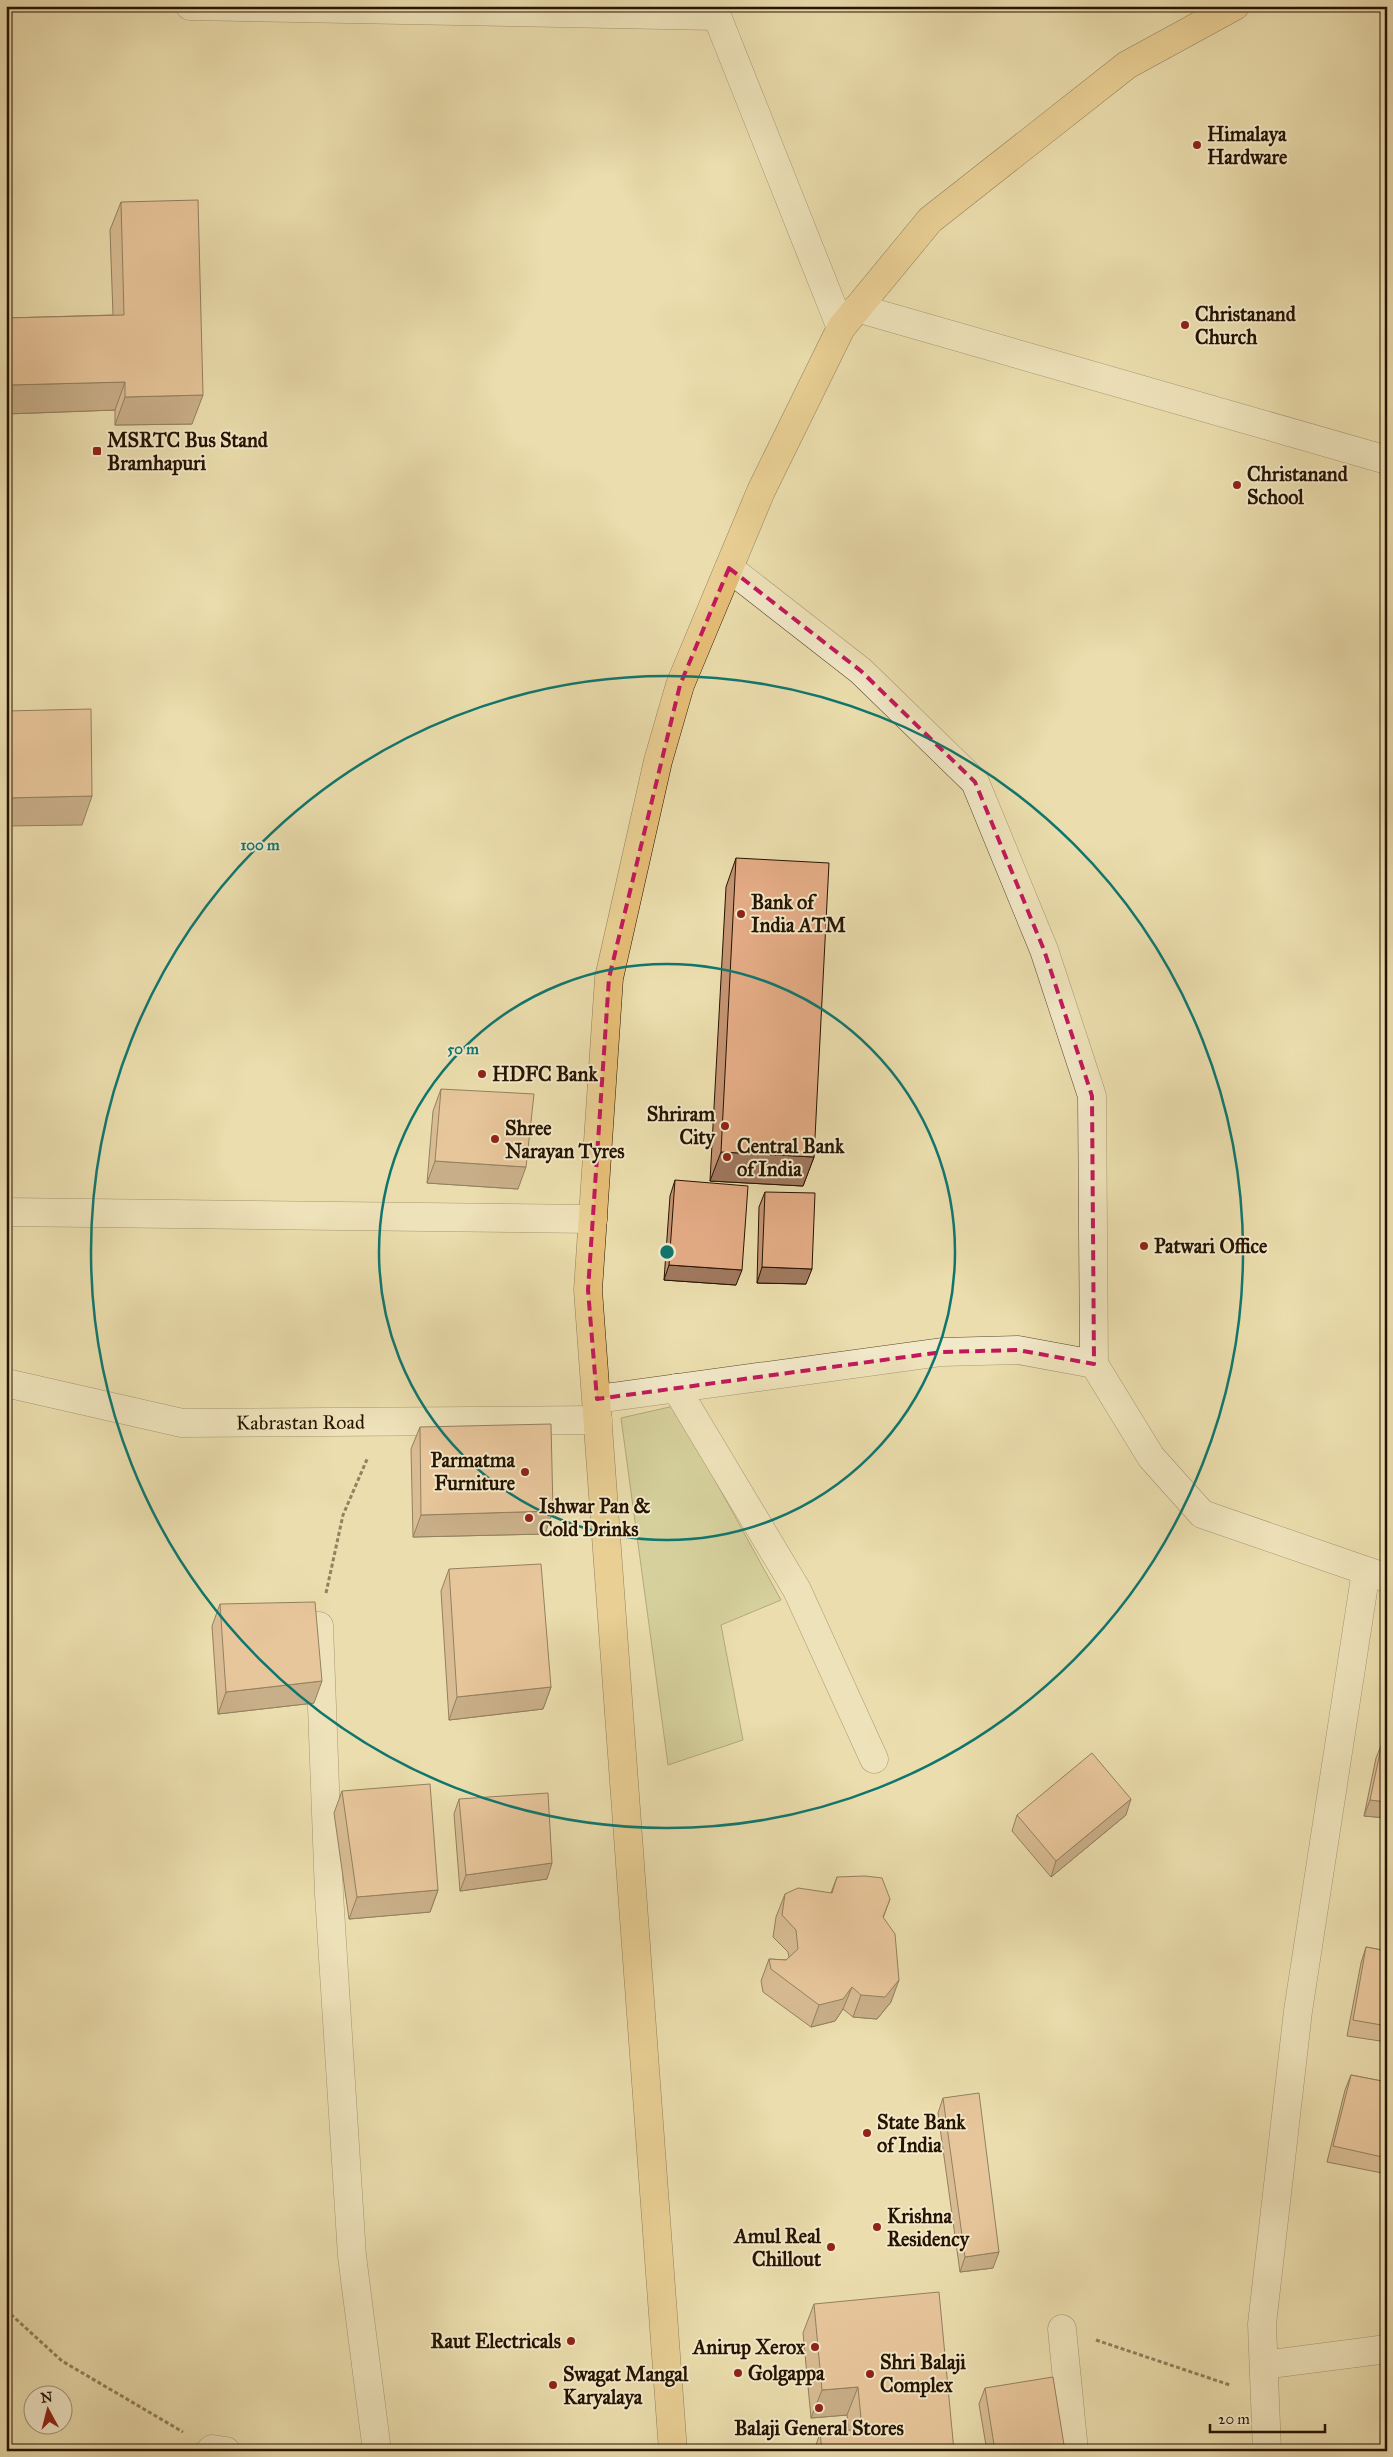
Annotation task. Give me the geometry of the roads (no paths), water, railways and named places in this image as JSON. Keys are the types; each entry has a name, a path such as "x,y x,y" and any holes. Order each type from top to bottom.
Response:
{"highway":[{"path":"673,2451 588,1290 609,978 658,761 680,684 761,491 849,318 930,220 1126,65 1235,6"}],"street":[{"path":"190,6 714,11 849,318 1387,460"},
{"path":"729,568 861,671 975,782 1044,950 1092,1096 1094,1364 1151,1457 1202,1514 1376,1575 1298,2011 1262,2324 1267,2451"},
{"path":"6,1212 593,1219"},
{"name":"Kabrastan Road","path":"6,1382 182,1423 383,1422 597,1410 676,1388 942,1352 1018,1350 1094,1364"},
{"path":"676,1388 797,1590 874,1759"},
{"path":"319,1626 329,1894 352,2256 377,2451"},
{"path":"1062,2329 1074,2451"},
{"path":"1264,2366 1387,2349"}],"place":[{"name":"Himalaya Hardware","path":"1197,145"},
{"name":"Christanand Church","path":"1185,325"},
{"name":"MSRTC Bus Stand Bramhapuri","path":"97,451"},
{"name":"Christanand School","path":"1237,485"},
{"name":"Bank of India ATM","path":"741,914"},
{"name":"HDFC Bank","path":"482,1074"},
{"name":"Shriram City","path":"725,1126"},
{"name":"Shree Narayan Tyres","path":"495,1139"},
{"name":"Central Bank of India","path":"727,1157"},
{"name":"Patwari Office","path":"1144,1246"},
{"name":"Parmatma Furniture","path":"525,1472"},
{"name":"Ishwar Pan & Cold Drinks","path":"529,1518"},
{"name":"State Bank of India","path":"867,2133"},
{"name":"Krishna Residency","path":"877,2227"},
{"name":"Amul Real Chillout","path":"831,2247"},
{"name":"Raut Electricals","path":"571,2341"},
{"name":"Anirup Xerox","path":"815,2347"},
{"name":"Golgappa","path":"738,2373"},
{"name":"Shri Balaji Complex","path":"870,2374"},
{"name":"Swagat Mangal Karyalaya","path":"553,2385"},
{"name":"Balaji General Stores","path":"819,2408"}]}
